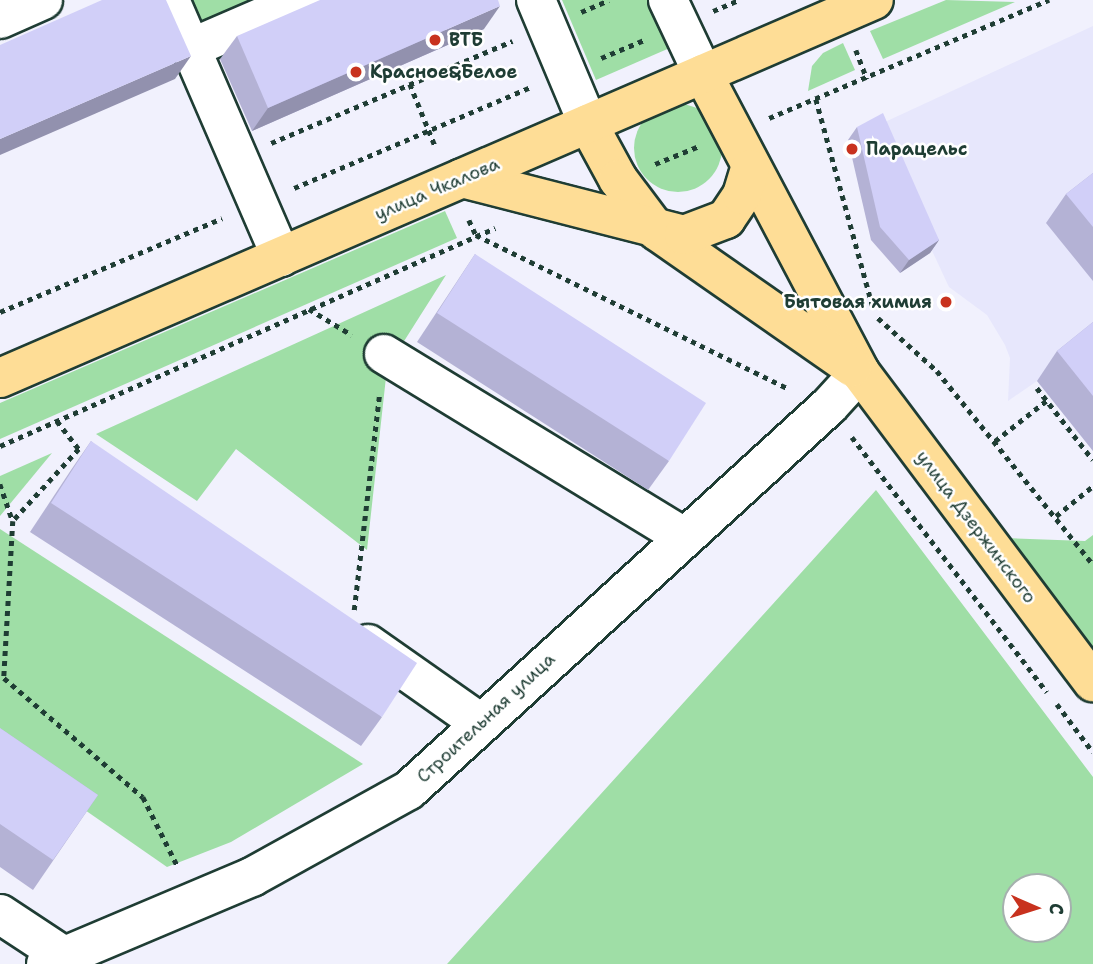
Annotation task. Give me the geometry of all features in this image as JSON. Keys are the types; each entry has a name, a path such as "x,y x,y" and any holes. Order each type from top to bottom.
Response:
{"main road":[{"name":"улица Чкалова","path":"0,378 874,0"},
{"name":"улица Дзержинского","path":"703,74 750,169 860,372 1093,682"},
{"name":"улица Дзержинского","path":"589,124 618,179 657,231 860,372"},
{"path":"657,231 684,235 726,219 743,195 750,169"},
{"name":"улица Дзержинского","path":"462,178 657,231"}],"street":[{"path":"0,19 43,0"},
{"path":"170,0 281,257"},
{"path":"191,48 302,0"},
{"path":"542,13 589,124"},
{"path":"673,13 703,74"},
{"path":"384,355 682,536"},
{"name":"Строительная улица","path":"55,960 252,877 409,790 479,722 682,536 829,406 860,372"},
{"path":"346,628 479,722"},
{"path":"0,914 55,960"}],"path":[{"path":"237,157 542,13 609,0"},
{"path":"567,72 673,13 739,0"},
{"path":"1049,0 816,99 875,316 937,371 1093,564"},
{"path":"0,446 476,236"},
{"path":"309,309 384,355 346,628"},
{"path":"1037,388 1093,460"},
{"path":"994,441 1046,401"},
{"path":"13,521 79,449 57,421"},
{"path":"0,484 13,521 4,678 143,797 179,870 178,879"},
{"path":"1056,516 1093,486"}],"shaded area":[{"path":"1093,26 1093,451 1037,381 1008,401 1010,358 1005,345 987,315 949,287 874,127"}],"green space":[{"path":"182,0 274,0 197,34"},
{"path":"562,0 652,0 672,47 596,80"},
{"path":"946,0 1015,2 883,59 870,31"},
{"path":"843,43 855,70 808,91 812,66 823,53"},
{"path":"678,104 695,108 709,117 718,131 722,148 718,165 709,179 695,188 678,192 661,188 647,179 638,165 634,148 638,131 647,117 661,108"},
{"path":"445,211 457,238 0,439 0,403"},
{"path":"446,275 387,368 367,550 236,449 197,501 96,434"},
{"path":"52,453 0,516 0,476"},
{"path":"876,490 1093,777 1093,964 447,964"},
{"path":"0,529 363,764 231,842 167,867 0,751"},
{"path":"1093,535 1093,652 1006,538 1085,541"}],"building":[{"path":"102,0 166,0 191,56 0,139 0,45"},
{"path":"320,0 498,0 500,6 268,108 237,36"},
{"path":"883,113 939,240 909,260 880,227 857,127"},
{"path":"1093,173 1093,227 1066,194"},
{"path":"475,254 706,403 669,461 437,313"},
{"path":"1093,322 1093,396 1057,351"},
{"path":"91,441 417,663 382,717 51,503"},
{"path":"0,728 98,795 53,860 0,824"}],"place":[{"name":"ВТБ","path":"435,40"},
{"name":"Красное&Белое","path":"356,72"},
{"name":"Парацельс","path":"852,149"},
{"name":"Бытовая химия","path":"946,302"}]}
